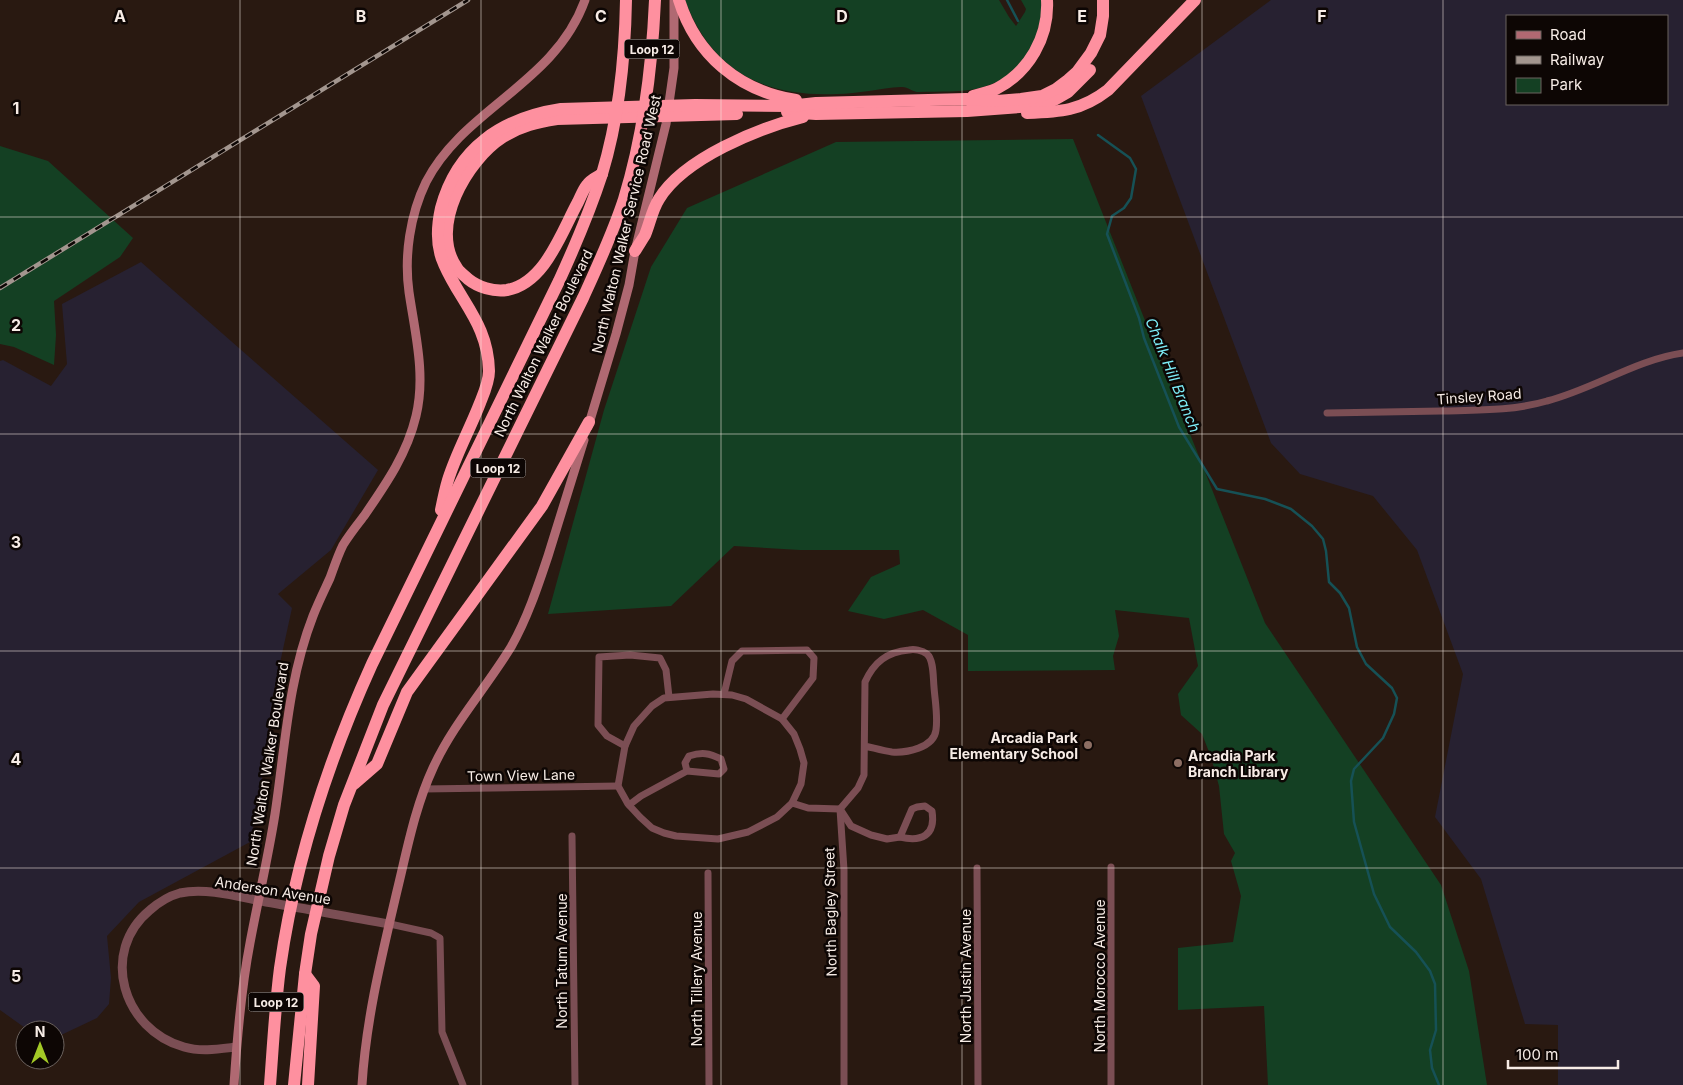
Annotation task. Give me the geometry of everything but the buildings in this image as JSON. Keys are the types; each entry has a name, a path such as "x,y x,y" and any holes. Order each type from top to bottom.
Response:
{"highway":[{"name":"North Walton Walker Boulevard","path":"270,1085 275,1016 285,939 301,859 318,800 352,709 578,238 602,174 615,123 622,76 626,0"},
{"name":"North Walton Walker Boulevard","path":"294,1085 311,934 329,856 344,805 383,705 583,298 624,200 638,148 647,98 655,0"},
{"path":"679,0 690,28 710,57 721,66 736,77 775,96 816,109"},
{"path":"966,105 1012,79 1025,66 1042,39 1046,23 1047,0"},
{"path":"966,105 996,113 1056,112 1071,110 1084,105 1108,90 1195,0"},
{"path":"602,174 587,184 550,255 541,269 530,280 518,287 492,290 473,283 457,268 451,256 448,243 450,213 455,196 475,162 488,149 520,128 580,113 694,110 789,112 816,109 966,105 1042,96 1062,85 1077,72 1096,45 1107,1"},
{"path":"436,532 448,480 475,417 489,374 485,340 478,322 443,264 438,245 438,227 445,195 452,178 462,162 476,147 498,130 524,117 542,112 561,109 580,113"},
{"path":"634,251 644,236 658,200 677,177 689,167 756,132 816,109"},
{"path":"352,786 377,764 408,692 542,506 590,422"},
{"path":"305,974 314,986 308,1085"}],"main road":[{"name":"North Walton Walker Boulevard","path":"234,1085 236,1047 250,945 266,870 296,667 313,617 344,544 393,474 405,449 416,415 420,390 420,364 409,290 407,254 417,206 426,182 439,161 473,125 540,68 571,29 585,0"},
{"name":"North Walton Walker Service Road West","path":"590,422 629,285 634,251 666,124 671,98 675,38 674,0"},
{"path":"362,1085 371,1012 413,825 424,789 446,744 511,646 529,608 590,422"}],"street":[{"name":"Tinsley Road","path":"1327,413 1489,410 1520,407 1570,394 1656,358 1683,352"},
{"path":"840,809 858,788 864,775 865,682 870,672 878,661 892,653 914,649 926,653 932,664 935,702 936,731 932,738 916,749 904,751 892,752 865,746"},
{"path":"724,694 732,661 742,651 807,650 814,658 813,678 782,719"},
{"path":"625,746 607,736 598,725 599,657 630,655 660,658 666,670 669,697"},
{"path":"724,694 746,698 782,719 794,734 804,763 801,784 792,803 777,816 748,832 718,839 676,836 652,828 629,805 618,786 625,746 634,726 652,706 669,697 724,694"},
{"path":"629,805 641,796 688,771 719,774 724,769 721,759 710,753 699,753 690,756 684,763 688,771"},
{"name":"Town View Lane","path":"424,789 618,786"},
{"path":"792,803 808,808 840,809"},
{"path":"840,809 851,826 871,835 887,839 924,837 933,823 932,811 925,806 917,806 912,809 900,837"},
{"name":"North Bagley Street","path":"840,809 844,870 844,1085"},
{"name":"North Tatum Avenue","path":"572,836 575,1085"},
{"name":"North Morocco Avenue","path":"1111,866 1111,1085"},
{"name":"North Justin Avenue","path":"977,868 978,1085"},
{"name":"North Tillery Avenue","path":"708,874 709,1085"},
{"name":"Anderson Avenue","path":"236,1047 199,1050 168,1041 154,1031 131,1006 124,986 122,966 126,940 135,924 152,908 177,894 184,892 222,894 390,924 431,933 440,938 442,1032 464,1085"}],"shaded area":[{"path":"1271,0 1683,0 1683,1085 1558,1085 1558,1025 1525,1024 1481,879 1435,817 1463,674 1417,550 1373,496 1300,474 1271,443 1141,96"},
{"path":"141,262 378,470 331,550 278,594 292,608 273,695 260,795 250,842 139,902 107,936 111,978 109,1004 97,1018 65,1033 65,1020 15,1021 0,1010 0,361 3,360 51,386 67,364 62,304"}],"green space":[{"path":"685,0 999,0 1016,26 1026,9 1021,0 1042,0 1038,28 1028,54 1019,65 997,82 975,89 959,91 919,92 903,87 853,93 810,94 786,91 764,84 743,75 725,62 696,25"},
{"path":"1073,139 1265,623 1441,885 1469,971 1487,1085 1268,1085 1264,1006 1178,1010 1178,948 1233,942 1241,896 1231,861 1235,853 1224,834 1219,786 1211,757 1202,734 1181,715 1178,694 1198,666 1189,618 1115,610 1119,636 1113,656 1115,670 968,671 968,635 923,610 884,619 848,611 871,577 900,564 899,550 800,550 734,546 671,606 548,614 604,410 651,267 687,208 836,142"},
{"path":"0,146 48,161 133,238 120,257 54,301 56,335 54,365 14,347 0,344"}],"waterway":[{"name":"Chalk Hill Branch","path":"1007,0 1018,21"},
{"name":"Chalk Hill Branch","path":"1098,135 1130,158 1136,169 1131,198 1124,208 1112,216 1107,234 1139,318 1144,338 1179,427 1217,489 1265,499 1291,509 1312,526 1323,539 1329,582 1340,593 1349,608 1357,647 1366,664 1392,688 1397,698 1394,714 1383,738 1354,769 1351,781 1354,822 1374,894 1390,927 1416,952 1430,971 1435,984 1436,1030 1430,1050 1432,1068 1439,1085"}],"railway":[{"path":"0,288 468,0"}],"place":[{"name":"Arcadia Park Elementary School","path":"1088,745"},
{"name":"Arcadia Park Branch Library","path":"1178,763"}]}
